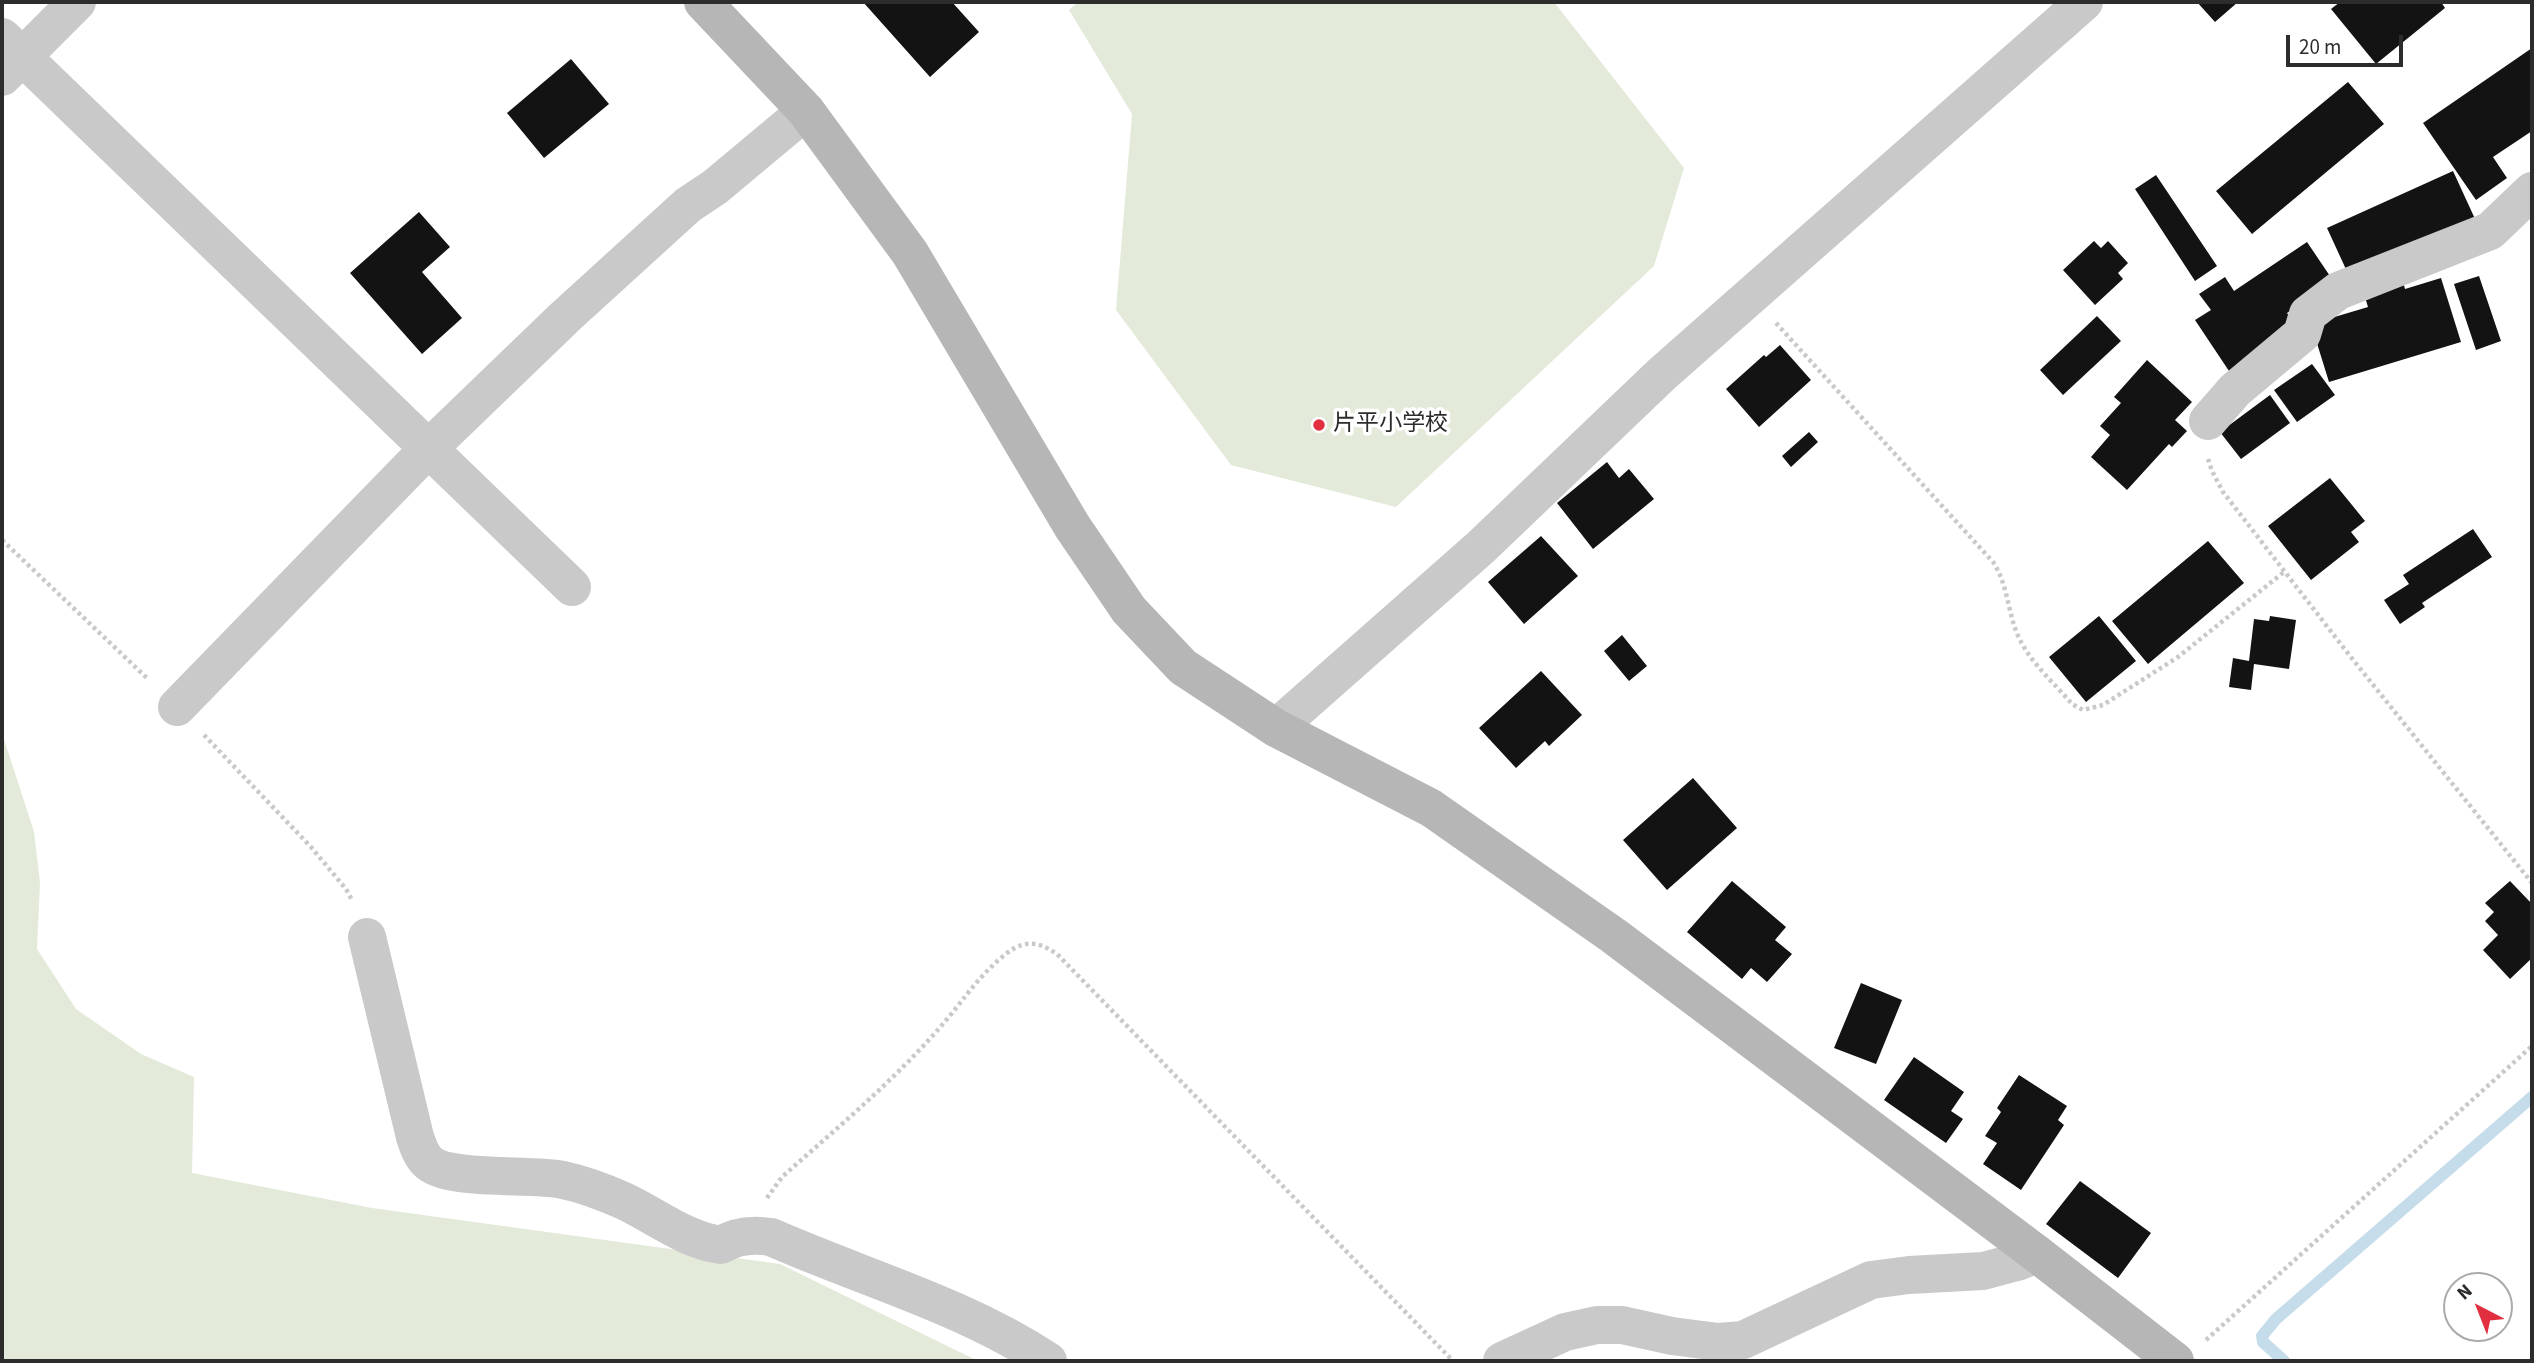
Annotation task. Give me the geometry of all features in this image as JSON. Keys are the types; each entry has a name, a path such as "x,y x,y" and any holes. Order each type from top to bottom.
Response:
{"street":[{"path":"77,2 8,57 429,448 572,587"},
{"path":"703,2 806,111 910,253 1072,526 1129,610 1182,667 1276,728 1431,808 1625,944 2037,1254 2189,1352"},
{"path":"1276,728 1481,547 1662,374 2084,2"},
{"path":"177,707 429,448 565,317 688,205 715,187 806,111"},
{"path":"2208,421 2235,390 2302,334 2308,314 2339,290 2490,231 2532,191"},
{"path":"368,937 413,1130 419,1150 427,1162 436,1168 454,1174 523,1175 564,1180 623,1201 678,1231 706,1242 721,1245 731,1238 771,1237 961,1312 1048,1361"},
{"path":"1502,1361 1565,1332 1597,1325 1622,1325 1717,1342 1743,1340 1871,1280 1983,1271 2037,1254"}],"path":[{"path":"1752,295 1993,562 2003,578 2020,641 2072,704 2083,710 2103,705 2178,657 2284,572"},
{"path":"2208,421 2207,452 2212,471 2223,492 2532,883"},
{"path":"746,1236 759,1209 782,1177 910,1062 976,981 1021,945 1041,944 1057,954 1453,1361"},
{"path":"2189,1352 2532,1046"}],"green space":[{"name":"片平小学校","path":"1078,2 1554,2 1684,168 1654,266 1396,507 1231,465 1116,310 1132,114 1069,10"},
{"path":"2,733 34,832 40,882 37,949 76,1009 141,1054 194,1077 192,1173 372,1208 780,1264 978,1361 2,1361"}],"building":[{"path":"863,2 952,2 979,32 930,77"},
{"path":"2197,2 2238,2 2215,22"},
{"path":"2340,2 2441,2 2445,8 2376,64 2331,9"},
{"path":"2532,48 2532,131 2493,157 2507,178 2476,200 2423,123"},
{"path":"571,59 609,104 544,158 507,113"},
{"path":"2348,82 2384,124 2252,234 2216,191"},
{"path":"2453,171 2476,221 2350,278 2327,228"},
{"path":"2156,175 2217,266 2195,281 2135,189"},
{"path":"419,212 450,247 422,272 462,318 422,354 350,273"},
{"path":"2094,241 2101,248 2108,241 2128,263 2118,273 2123,279 2095,305 2063,270"},
{"path":"2307,242 2334,282 2287,313 2296,326 2229,371 2195,320 2211,310 2199,294 2225,277 2234,291"},
{"path":"2479,276 2501,341 2476,350 2454,284"},
{"path":"2441,278 2461,342 2329,382 2311,324 2368,307 2364,294 2403,282 2405,289"},
{"path":"2097,316 2121,341 2063,395 2040,370"},
{"path":"1780,345 1811,380 1759,427 1726,389 1764,355 1766,357"},
{"path":"2147,360 2192,402 2175,420 2187,431 2172,447 2169,444 2127,490 2091,457 2110,435 2100,426 2121,403 2114,397"},
{"path":"2312,364 2335,395 2297,422 2274,390"},
{"path":"2270,395 2290,423 2241,459 2220,432"},
{"path":"1809,432 1818,442 1791,467 1782,456"},
{"path":"1607,462 1619,478 1629,469 1654,499 1593,549 1557,503"},
{"path":"2330,478 2365,521 2351,532 2359,542 2311,580 2268,526"},
{"path":"2473,529 2492,557 2422,603 2425,607 2400,624 2384,600 2409,584 2403,575"},
{"path":"1541,536 1578,576 1524,624 1488,582"},
{"path":"2208,541 2244,583 2148,664 2112,621"},
{"path":"2099,616 2136,661 2086,702 2049,657"},
{"path":"2270,616 2296,620 2289,669 2254,664 2251,690 2229,687 2233,658 2249,661 2254,619 2269,621"},
{"path":"1622,635 1647,666 1629,681 1604,651"},
{"path":"1541,671 1582,715 1549,746 1545,741 1516,768 1479,728"},
{"path":"1693,778 1737,828 1667,890 1623,840"},
{"path":"1732,881 1786,927 1775,940 1792,954 1767,982 1751,968 1742,979 1687,932"},
{"path":"2510,881 2532,904 2532,958 2510,979 2483,950 2498,935 2485,921 2494,912 2485,903"},
{"path":"1861,983 1902,1000 1876,1064 1834,1048"},
{"path":"1914,1057 1964,1092 1951,1111 1963,1119 1946,1143 1884,1100"},
{"path":"2019,1075 2067,1106 2058,1120 2064,1125 2021,1190 1983,1164 1997,1143 1985,1136 2001,1112 1997,1108"},
{"path":"2080,1181 2151,1233 2118,1278 2046,1224"}],"waterway":[{"path":"2284,1361 2263,1342 2262,1336 2276,1319 2532,1097"}],"place":[{"name":"片平小学校","path":"1319,425"}]}
